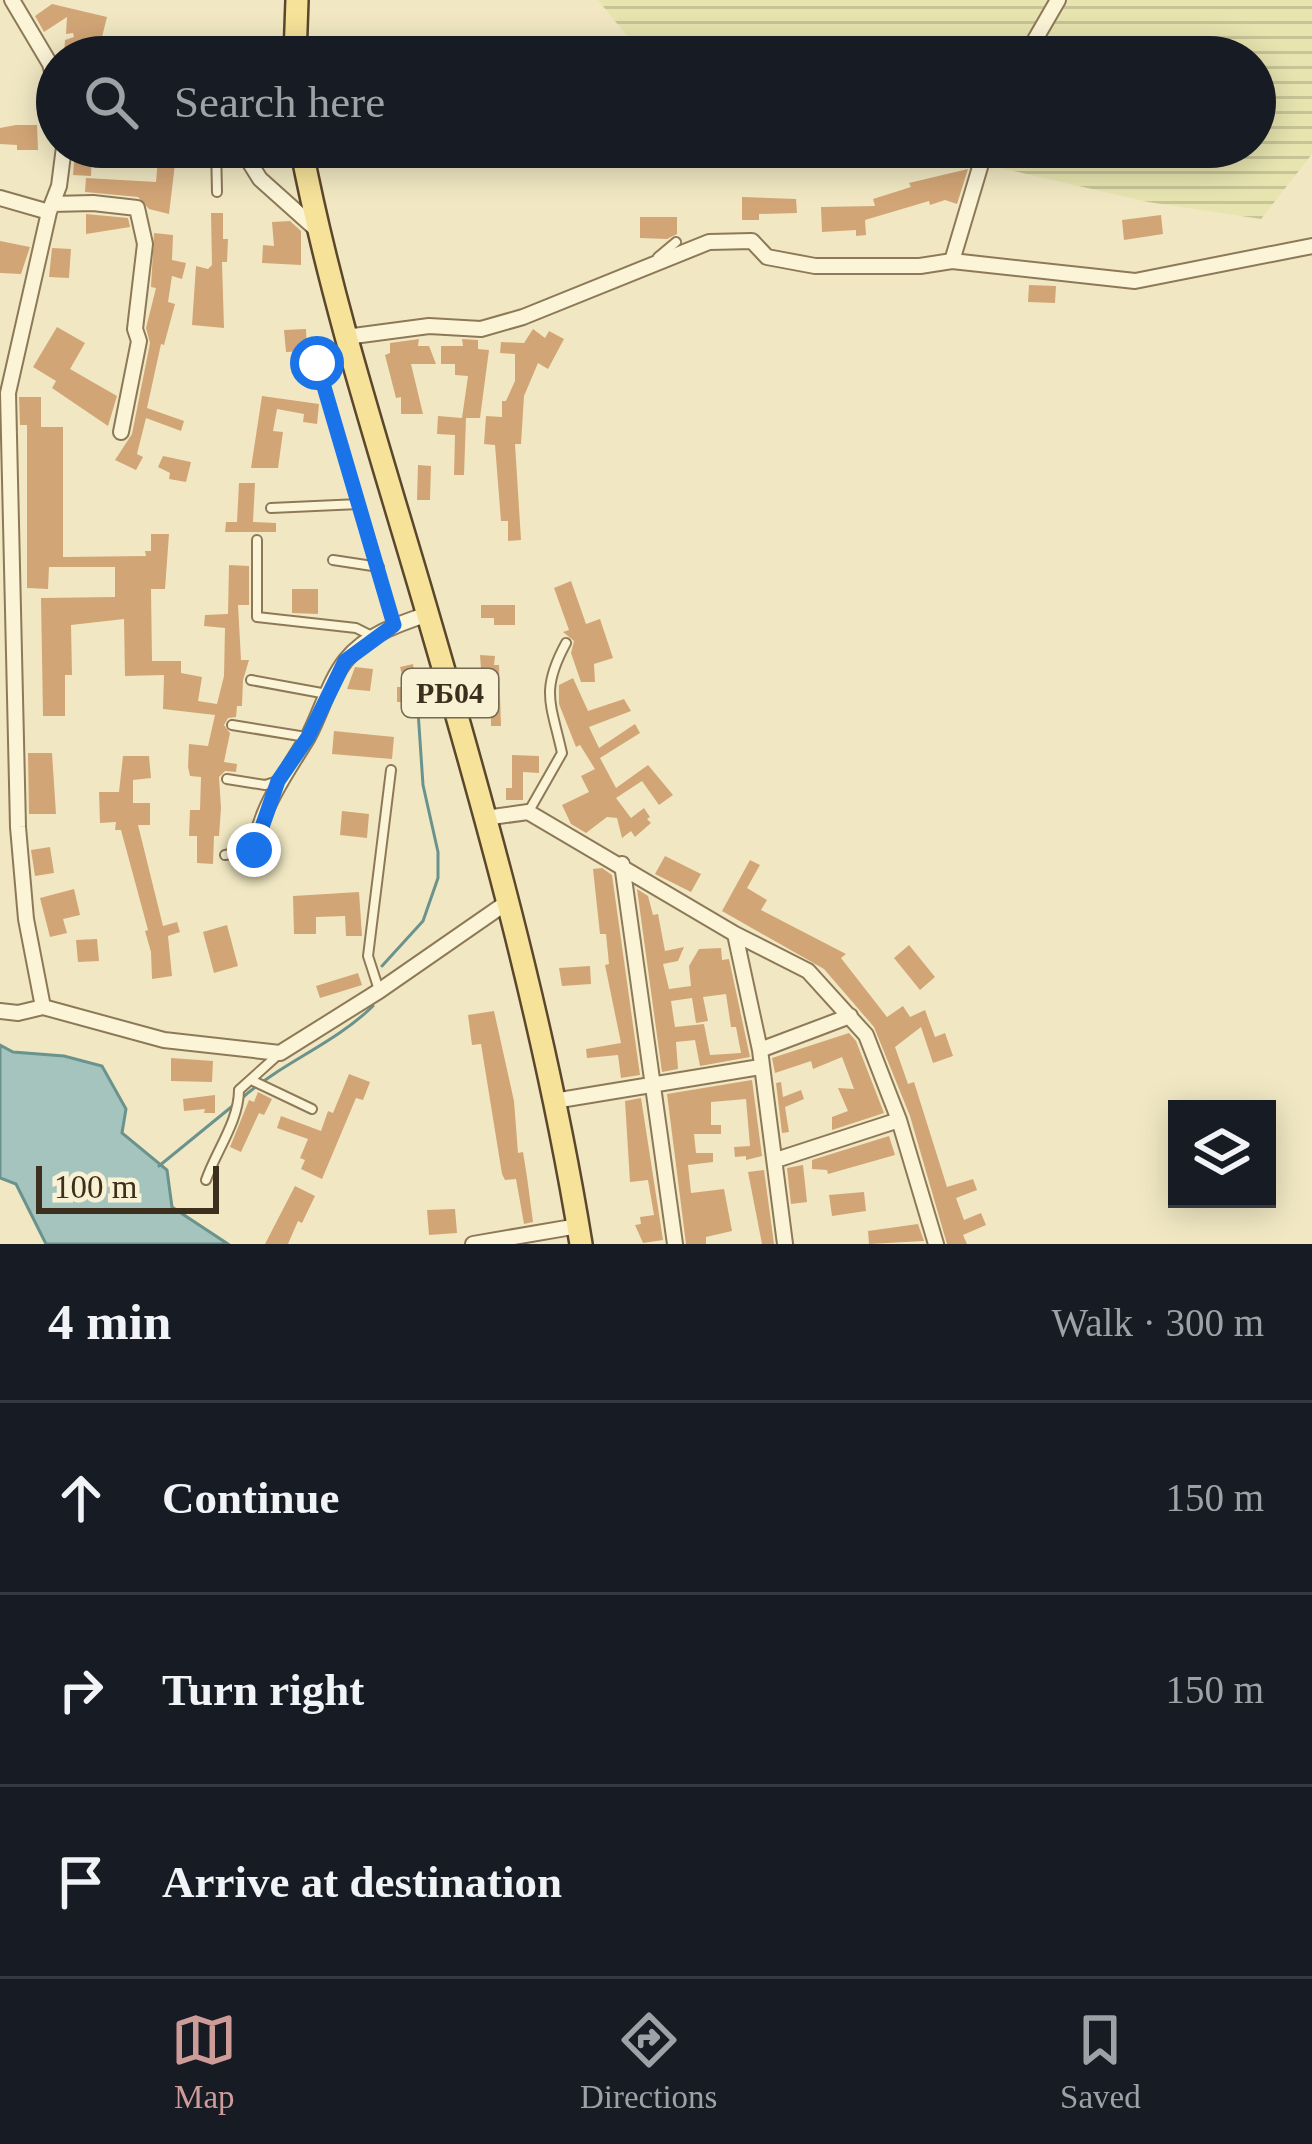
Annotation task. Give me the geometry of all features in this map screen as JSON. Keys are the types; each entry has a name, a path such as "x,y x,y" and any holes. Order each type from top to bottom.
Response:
{"main road":[{"path":"296,36 297,0"},
{"name":"РБ04","path":"305,168 346,337 485,818 554,1101 579,1235"}],"street":[{"path":"12,0 36,38"},
{"path":"1037,36 1058,0"},
{"path":"43,1006 26,919 8,673 4,394 59,168"},
{"path":"253,168 317,230"},
{"path":"952,261 980,168"},
{"path":"0,198 50,208 137,208 146,244 135,329 139,341 121,432"},
{"path":"346,337 429,326 481,329 523,317 709,242 752,241 766,257 815,266 920,266 952,261 1136,281 1312,246"},
{"path":"254,858 278,781 308,737 345,661 394,625 428,614"},
{"path":"485,818 528,812 735,934 808,971 866,1035 899,1120 936,1244"},
{"path":"622,864 675,1244"},
{"path":"0,1011 18,1013 43,1006 164,1040 280,1053 506,903"},
{"path":"735,934 760,1050 785,1244"},
{"path":"760,1050 850,1016"},
{"path":"554,1101 760,1067"},
{"path":"776,1160 899,1120"},
{"path":"473,1244 579,1235"}],"lane":[{"path":"217,168 218,192"},
{"path":"647,266 676,242"},
{"path":"317,363 394,625"},
{"path":"271,508 359,504"},
{"path":"257,540 257,616 356,628 374,637"},
{"path":"333,560 379,567"},
{"path":"528,812 562,753 548,689 566,644"},
{"path":"251,680 329,694"},
{"path":"232,725 308,737"},
{"path":"379,991 368,956 391,770"},
{"path":"227,779 278,781"},
{"path":"225,854 254,858"},
{"path":"206,1180 239,1101 239,1090 256,1082 280,1053"},
{"path":"256,1082 312,1109"}],"shaded area":[{"path":"598,0 1312,0 1312,154 1261,219 1148,202 1001,168 1276,168 1276,36 627,36"}],"water":[{"path":"0,1045 13,1052 64,1056 102,1066 126,1109 122,1133 167,1170 172,1207 228,1244 46,1244 16,1184 0,1178"}],"building":[{"path":"52,4 107,17 102,36 74,36 66,34 67,17 44,32 35,16"},
{"path":"36,125 36,150 0,144 0,128"},
{"path":"74,168 91,168 91,176 73,175"},
{"path":"157,168 174,168 169,214 149,209 138,197 85,192 86,178 156,182"},
{"path":"968,169 957,204 945,200 930,205 929,201 865,220 866,235 856,236 856,230 822,232 821,207 875,206 873,199 911,187 909,183"},
{"path":"742,197 796,199 797,213 759,214 759,220 742,220"},
{"path":"211,213 223,213 223,239 228,239 227,262 222,262 224,328 192,325 196,266 208,269 212,265"},
{"path":"86,214 128,218 130,227 86,234"},
{"path":"1161,215 1163,234 1124,240 1122,220"},
{"path":"640,217 677,217 677,234 667,239 640,238"},
{"path":"290,221 301,231 301,265 262,263 263,245 274,246 272,222"},
{"path":"154,233 173,235 172,260 186,263 182,279 172,276 168,302 175,304 147,408 184,421 181,431 146,418 137,454 143,457 136,470 115,460 132,434 150,343 146,328 156,288 151,287"},
{"path":"0,241 30,247 21,274 0,273"},
{"path":"52,248 71,249 69,278 49,277"},
{"path":"1029,285 1056,286 1055,303 1028,302"},
{"path":"57,327 85,343 70,369 117,396 108,426 52,388 56,381 33,367"},
{"path":"306,329 307,351 286,352 284,330"},
{"path":"533,329 545,338 549,331 564,339 548,369 538,363 524,396 521,444 515,444 521,540 508,541 508,521 501,521 495,445 484,444 486,416 502,417 502,401 515,381 515,354 500,353 501,342 524,343"},
{"path":"419,339 418,346 429,346 436,364 411,364 423,414 401,414 401,397 396,398 385,355 390,353 390,343"},
{"path":"462,339 478,340 478,349 489,350 480,418 466,418 464,475 454,475 455,435 437,434 438,416 462,418 468,376 455,375 455,364 441,364 441,346 463,346"},
{"path":"262,396 319,404 317,424 303,422 304,414 277,409 273,431 283,432 278,468 251,468"},
{"path":"19,397 41,397 41,427 63,427 63,557 146,556 145,551 151,551 151,534 169,534 165,589 151,589 152,661 181,661 181,673 202,677 198,701 217,704 224,676 225,628 204,626 205,615 228,614 229,565 249,566 249,605 238,605 241,660 249,660 242,706 237,706 236,717 228,718 224,725 230,733 224,762 237,764 236,772 225,771 219,777 221,808 213,864 197,863 197,836 189,836 190,810 200,810 201,777 190,776 188,767 189,744 208,746 215,715 163,709 164,675 125,676 124,619 71,625 72,675 65,675 65,716 43,716 41,598 115,597 115,567 49,567 48,589 27,588 27,425 20,425"},
{"path":"163,456 191,462 186,482 169,479 170,473 158,467"},
{"path":"418,465 431,466 430,500 417,500"},
{"path":"239,483 255,483 253,522 276,523 276,532 225,532 226,522 237,522"},
{"path":"571,581 586,624 600,619 613,658 594,664 595,682 581,682 571,653 574,641 563,632 569,630 554,588"},
{"path":"292,589 318,589 318,614 292,613"},
{"path":"481,605 515,605 515,625 494,625 494,618 481,618"},
{"path":"480,655 495,656 494,665 499,665 501,726 491,726 491,711 484,711"},
{"path":"413,664 418,702 397,702 397,687 405,687 400,667"},
{"path":"355,667 373,669 370,691 347,689"},
{"path":"573,678 588,711 624,699 631,711 589,727 599,748 635,724 640,733 600,758 616,788 648,765 673,795 659,805 642,781 616,798 631,818 644,808 650,817 651,823 635,837 631,831 622,838 617,818 607,817 586,833 571,824 562,805 589,792 581,776 595,769 580,745 576,747 559,704 559,685"},
{"path":"334,731 394,737 392,759 332,754"},
{"path":"28,753 52,753 56,814 29,814"},
{"path":"512,755 539,756 539,773 523,772 523,800 506,800 506,788 512,788"},
{"path":"123,756 149,756 151,778 133,780 133,803 150,803 150,825 138,825 163,926 177,922 180,932 168,936 172,976 152,979 148,930 121,830 115,830 116,822 100,823 99,792 119,792"},
{"path":"342,811 369,814 367,838 340,835"},
{"path":"50,847 54,873 35,876 31,850"},
{"path":"665,856 701,874 691,892 655,874"},
{"path":"750,860 760,865 747,888 767,900 761,910 846,954 841,958 887,1017 903,1006 910,1017 925,1010 935,1037 945,1033 953,1056 933,1063 921,1027 895,1047 908,1084 914,1082 947,1187 973,1179 977,1190 956,1198 964,1220 981,1213 986,1225 963,1235 967,1244 947,1244 910,1116 874,1027 824,969 722,911"},
{"path":"602,868 612,875 640,1075 621,1078 618,1055 587,1058 586,1049 621,1043 605,965 609,964 606,934 600,934 593,869"},
{"path":"74,889 80,915 63,919 67,933 50,937 40,898"},
{"path":"637,889 648,896 653,915 658,914 665,951 684,947 678,961 663,964 669,989 691,986 689,966 699,949 721,948 722,960 729,959 750,1057 700,1066 695,1040 676,1042 678,1069 662,1072","holes":["726,994 731,1027 736,1027 741,1053 710,1055 704,1024 675,1027 671,1001 692,998 696,1023 708,1021 703,997"]},
{"path":"359,892 362,936 346,936 345,916 316,917 316,934 294,934 293,896"},
{"path":"227,925 238,966 214,973 203,932"},
{"path":"97,939 99,961 78,962 76,940"},
{"path":"909,945 935,977 920,990 894,958"},
{"path":"590,966 591,984 562,986 559,968"},
{"path":"358,973 362,985 320,998 316,986"},
{"path":"494,1011 514,1101 518,1153 523,1152 527,1177 533,1222 524,1224 516,1179 505,1180 502,1174 481,1044 472,1045 468,1015"},
{"path":"849,1033 884,1113 832,1130 832,1117 848,1111 838,1088 854,1089 842,1057 813,1069 811,1061 775,1073 772,1058"},
{"path":"171,1058 213,1061 212,1082 171,1081"},
{"path":"349,1074 370,1082 363,1100 356,1098 322,1179 301,1169 308,1139 277,1128 281,1116 321,1131"},
{"path":"752,1080 762,1156 735,1157 734,1147 750,1146 746,1099 711,1102 711,1125 721,1125 721,1134 694,1134 696,1153 713,1153 713,1162 688,1165 691,1193 724,1189 732,1231 706,1237 706,1244 686,1244 667,1094"},
{"path":"781,1082 783,1097 801,1090 804,1099 785,1107 789,1132 782,1133 776,1083"},
{"path":"258,1092 272,1099 264,1115 259,1113 241,1152 230,1147 249,1100 254,1102"},
{"path":"215,1095 215,1113 184,1111 183,1099"},
{"path":"641,1098 663,1240 643,1243 635,1225 641,1224 640,1217 654,1215 648,1180 630,1182 625,1101"},
{"path":"889,1136 895,1155 828,1174 812,1169 812,1160"},
{"path":"803,1165 807,1202 791,1204 787,1168"},
{"path":"764,1170 774,1244 762,1244 748,1172"},
{"path":"295,1186 315,1196 302,1223 298,1221 288,1244 265,1244"},
{"path":"864,1192 866,1211 832,1216 829,1195"},
{"path":"455,1209 457,1233 429,1235 427,1210"},
{"path":"918,1224 924,1241 869,1244 868,1231"}],"waterway":[{"path":"382,966 423,921 438,878 438,852 423,785 418,711"},
{"path":"242,1098 373,1006"},
{"path":"159,1166 235,1104"}],"route":[{"path":"254,850 278,781 308,737 345,661 394,625 317,363"}]}
